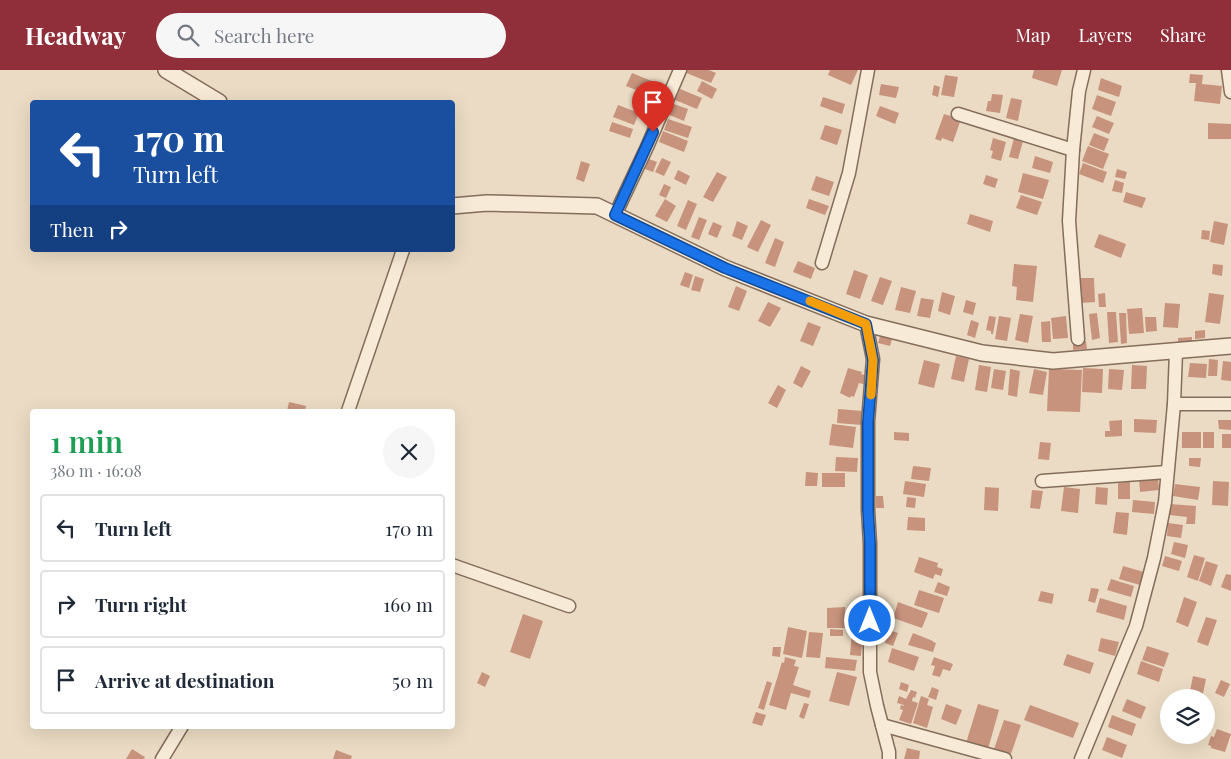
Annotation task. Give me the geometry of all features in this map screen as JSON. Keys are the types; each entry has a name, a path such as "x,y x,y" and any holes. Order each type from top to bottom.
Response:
{"street":[{"path":"166,70 216,100"},
{"path":"615,215 680,70"},
{"path":"822,263 849,173 868,70"},
{"path":"1078,339 1069,221 1073,150 1079,91 1084,70"},
{"path":"1228,70 1231,92"},
{"path":"958,114 1073,150"},
{"path":"455,206 487,203 597,206 725,268 866,324 982,353 1053,361 1231,346"},
{"path":"349,409 402,252"},
{"path":"866,324 873,360 868,432 870,672 889,752 888,759"},
{"path":"1081,759 1136,626 1154,558 1165,502 1174,404 1176,351"},
{"path":"1174,404 1231,404"},
{"path":"1042,481 1167,472"},
{"path":"455,566 568,606"},
{"path":"882,725 1005,759"},
{"path":"162,759 180,729"}],"building":[{"path":"685,70 709,70 716,73 711,83 684,72"},
{"path":"830,70 858,70 851,85 828,75"},
{"path":"1034,70 1062,70 1057,86 1032,78"},
{"path":"632,73 654,82 649,95 626,86"},
{"path":"1190,74 1203,75 1202,84 1222,86 1220,104 1194,101 1196,83 1189,83"},
{"path":"945,75 958,77 954,97 941,95"},
{"path":"1101,78 1122,86 1119,97 1098,90"},
{"path":"702,81 717,89 712,99 697,91"},
{"path":"881,84 899,87 896,98 879,95"},
{"path":"934,85 940,87 938,97 932,95"},
{"path":"680,89 702,98 697,109 675,100"},
{"path":"992,94 1003,95 1000,113 986,111"},
{"path":"1097,95 1116,102 1111,116 1092,109"},
{"path":"823,97 845,104 842,114 820,106"},
{"path":"1011,98 1022,100 1018,121 1006,118"},
{"path":"671,103 688,109 684,121 667,114"},
{"path":"618,105 639,113 634,125 613,117"},
{"path":"880,106 899,113 895,124 876,116"},
{"path":"944,114 961,119 953,142 942,138 941,141 935,139"},
{"path":"1097,116 1114,123 1109,134 1092,127"},
{"path":"668,119 692,127 688,138 664,130"},
{"path":"612,122 633,129 630,138 609,131"},
{"path":"1208,123 1231,124 1231,139 1208,139"},
{"path":"825,125 842,130 837,145 820,139"},
{"path":"663,131 688,141 684,152 659,142"},
{"path":"1094,133 1109,139 1104,151 1089,145"},
{"path":"993,138 1006,142 1001,161 991,158 993,151 990,150"},
{"path":"1014,138 1023,141 1018,159 1009,157"},
{"path":"1088,146 1109,154 1103,169 1082,161"},
{"path":"1035,156 1053,162 1050,173 1032,168"},
{"path":"662,158 671,162 664,176 655,172"},
{"path":"649,159 657,162 653,172 645,169"},
{"path":"581,161 590,164 584,182 576,179"},
{"path":"1083,163 1107,172 1103,183 1079,174"},
{"path":"1117,169 1127,172 1125,179 1115,177"},
{"path":"678,170 690,176 686,185 674,179"},
{"path":"717,172 727,177 713,202 703,197"},
{"path":"1023,173 1049,180 1043,199 1018,192"},
{"path":"986,175 998,179 995,188 983,184"},
{"path":"816,176 834,182 829,196 811,190"},
{"path":"1115,180 1124,183 1122,193 1112,191"},
{"path":"664,184 671,187 666,198 659,195"},
{"path":"1126,192 1146,198 1142,208 1123,202"},
{"path":"1021,195 1042,202 1037,215 1016,208"},
{"path":"665,199 676,206 667,222 655,216"},
{"path":"809,199 829,206 825,215 806,208"},
{"path":"688,200 697,204 686,230 677,226"},
{"path":"970,214 993,221 990,232 967,224"},
{"path":"699,217 707,220 699,240 691,237"},
{"path":"761,220 771,225 758,252 747,247"},
{"path":"737,221 748,226 742,240 732,236"},
{"path":"1214,221 1228,224 1224,245 1210,242"},
{"path":"713,222 722,226 717,238 708,234"},
{"path":"1202,230 1210,231 1209,240 1201,239"},
{"path":"1099,234 1126,244 1121,258 1094,247"},
{"path":"775,238 784,242 775,267 765,263"},
{"path":"798,261 815,268 811,279 793,272"},
{"path":"1014,264 1037,266 1033,302 1016,300 1017,287 1012,286"},
{"path":"1213,264 1223,265 1222,276 1212,274"},
{"path":"854,270 868,275 860,299 846,294"},
{"path":"685,272 693,275 689,288 680,285"},
{"path":"695,276 704,279 700,292 691,290"},
{"path":"880,277 892,281 883,305 871,301"},
{"path":"1080,278 1094,278 1095,302 1081,303"},
{"path":"736,286 747,291 739,311 728,307"},
{"path":"901,287 916,291 910,313 895,310"},
{"path":"942,292 955,296 950,315 938,311"},
{"path":"1105,293 1106,307 1099,307 1098,294"},
{"path":"1209,293 1224,295 1220,324 1205,322"},
{"path":"921,298 934,300 930,318 917,316"},
{"path":"966,300 976,303 973,315 963,312"},
{"path":"768,302 781,308 770,327 758,321"},
{"path":"1165,303 1180,304 1178,328 1163,327"},
{"path":"1142,308 1144,333 1129,334 1127,309"},
{"path":"1107,312 1116,312 1118,342 1109,343"},
{"path":"1097,313 1100,338 1092,340 1089,314"},
{"path":"1119,313 1126,313 1127,343 1121,344"},
{"path":"1020,314 1033,316 1028,343 1015,340"},
{"path":"989,316 996,317 993,334 991,334 991,331 986,330"},
{"path":"999,316 1011,318 1007,341 995,339"},
{"path":"1066,316 1068,338 1053,339 1051,318"},
{"path":"1145,317 1156,317 1157,331 1146,332"},
{"path":"971,320 979,323 975,338 967,335"},
{"path":"1050,321 1051,342 1042,342 1041,322"},
{"path":"808,322 821,327 813,346 800,341"},
{"path":"1205,330 1205,338 1195,339 1195,331"},
{"path":"880,336 892,339 890,346 878,343"},
{"path":"1192,337 1192,343 1178,344 1178,338"},
{"path":"1086,341 1087,349 1073,350 1073,342"},
{"path":"956,356 969,359 964,382 951,379"},
{"path":"1209,359 1218,360 1217,376 1208,376"},
{"path":"924,360 940,364 934,388 918,384"},
{"path":"1223,361 1231,362 1231,381 1221,380"},
{"path":"1190,363 1207,364 1206,378 1188,377"},
{"path":"979,365 991,367 987,392 975,390"},
{"path":"1132,365 1147,366 1146,389 1131,389"},
{"path":"801,366 811,371 802,388 793,383"},
{"path":"848,368 869,376 867,385 859,383 854,397 851,396 850,398 840,393"},
{"path":"1083,368 1103,369 1102,393 1082,392"},
{"path":"994,369 1006,371 1003,390 991,388"},
{"path":"1010,369 1020,371 1017,397 1008,395"},
{"path":"1034,369 1047,372 1043,395 1029,393"},
{"path":"1049,369 1082,370 1080,412 1047,411"},
{"path":"1109,369 1124,370 1122,390 1108,389"},
{"path":"778,385 786,390 777,408 768,403"},
{"path":"289,402 306,406 305,409 287,409"},
{"path":"838,409 863,411 862,425 837,423"},
{"path":"1134,419 1157,420 1156,433 1134,432"},
{"path":"1122,420 1122,436 1105,437 1105,431 1110,431 1109,421"},
{"path":"1218,420 1231,420 1231,430 1219,429"},
{"path":"832,424 856,427 853,448 829,445"},
{"path":"894,432 909,433 909,441 894,440"},
{"path":"1182,432 1201,432 1201,448 1182,448"},
{"path":"1203,432 1214,432 1214,448 1203,448"},
{"path":"1222,434 1231,434 1231,448 1222,448"},
{"path":"1040,442 1051,443 1049,460 1038,459"},
{"path":"836,457 858,458 857,472 835,471"},
{"path":"1189,458 1201,458 1200,467 1189,466"},
{"path":"913,466 931,468 929,481 911,479"},
{"path":"806,472 818,473 817,486 805,486"},
{"path":"822,473 845,473 845,487 822,487"},
{"path":"1158,476 1159,490 1140,492 1139,478"},
{"path":"905,481 926,484 924,497 903,494"},
{"path":"1118,481 1130,481 1130,499 1118,499"},
{"path":"1213,481 1229,482 1228,506 1212,505"},
{"path":"1175,484 1200,487 1198,500 1173,496"},
{"path":"985,487 999,488 998,511 984,510"},
{"path":"1064,487 1080,489 1078,513 1061,511"},
{"path":"1096,487 1108,488 1107,505 1095,504"},
{"path":"1032,490 1043,491 1040,509 1030,508"},
{"path":"876,496 883,496 884,508 876,508"},
{"path":"907,497 916,498 915,508 906,507"},
{"path":"1133,500 1155,502 1154,514 1132,512"},
{"path":"1170,504 1196,506 1195,524 1186,524 1187,517 1169,515"},
{"path":"1116,512 1129,513 1127,535 1113,533"},
{"path":"908,517 925,518 925,531 907,530"},
{"path":"1168,523 1183,525 1181,538 1167,536"},
{"path":"1174,542 1188,545 1185,558 1171,554"},
{"path":"1194,555 1205,558 1198,581 1187,577"},
{"path":"1165,556 1182,561 1179,571 1162,566"},
{"path":"919,557 938,563 937,567 943,569 941,576 935,574 933,579 914,572"},
{"path":"1206,561 1218,565 1211,586 1199,581"},
{"path":"1123,566 1144,572 1140,585 1119,579"},
{"path":"1226,574 1231,575 1231,591 1221,587"},
{"path":"1111,579 1134,586 1131,597 1107,590"},
{"path":"938,582 950,587 947,596 934,592"},
{"path":"1091,588 1099,589 1095,603 1088,601"},
{"path":"919,590 944,598 939,613 914,605"},
{"path":"1041,591 1054,594 1052,604 1038,601"},
{"path":"1184,597 1197,602 1188,627 1176,622"},
{"path":"1100,598 1127,606 1124,620 1096,612"},
{"path":"898,602 928,613 922,628 893,618"},
{"path":"854,606 865,607 861,656 850,655"},
{"path":"845,607 846,628 827,628 827,608"},
{"path":"523,614 543,621 530,659 510,652"},
{"path":"1206,617 1217,620 1208,646 1197,642"},
{"path":"788,627 807,631 802,658 783,654"},
{"path":"830,629 843,630 843,636 830,636"},
{"path":"889,630 898,633 893,646 885,643"},
{"path":"809,632 823,633 820,658 806,657"},
{"path":"913,633 936,643 933,652 908,645"},
{"path":"1101,638 1119,642 1115,656 1098,651"},
{"path":"1147,646 1169,653 1164,667 1142,660"},
{"path":"773,647 781,647 780,657 772,656"},
{"path":"892,648 919,657 914,671 888,662"},
{"path":"1067,654 1094,663 1090,674 1063,665"},
{"path":"785,657 796,660 794,666 799,667 793,685 811,691 809,698 791,693 786,710 769,705"},
{"path":"826,657 857,660 855,671 825,668"},
{"path":"934,657 953,664 950,671 943,669 940,677 932,675 935,666 931,665"},
{"path":"1141,661 1163,669 1159,682 1137,674"},
{"path":"482,672 490,676 485,687 477,683"},
{"path":"837,672 857,677 849,706 829,701"},
{"path":"1193,676 1206,679 1204,689 1190,689"},
{"path":"1221,680 1230,684 1224,697 1215,693"},
{"path":"767,681 772,683 764,710 758,708"},
{"path":"901,682 909,685 907,692 899,689"},
{"path":"932,687 939,690 936,700 928,697"},
{"path":"911,690 917,692 912,701 918,703 911,724 899,720 903,710 900,709 901,705 904,705 897,703 899,696 906,699"},
{"path":"921,696 929,699 927,705 933,707 927,728 913,723"},
{"path":"1127,699 1146,707 1141,719 1122,711"},
{"path":"804,703 809,704 804,719 799,717"},
{"path":"946,704 962,710 956,725 941,719"},
{"path":"978,704 999,710 988,749 966,743"},
{"path":"1030,705 1079,723 1073,738 1024,720"},
{"path":"756,712 766,715 762,726 752,723"},
{"path":"1112,715 1136,724 1132,736 1108,727"},
{"path":"1004,720 1021,725 1011,754 994,749"},
{"path":"1217,729 1231,734 1225,752 1211,748 1208,745 1215,744"},
{"path":"1107,737 1127,745 1122,758 1102,750"},
{"path":"907,748 920,751 919,759 904,759"},
{"path":"132,749 145,757 144,759 126,759"},
{"path":"336,750 352,756 351,759 333,759"}],"slow traffic":[{"path":"810,301 866,324 873,360 871,395"}],"route":[{"path":"653,132 615,215 725,268 866,324 873,360 868,422 870,621"}]}
